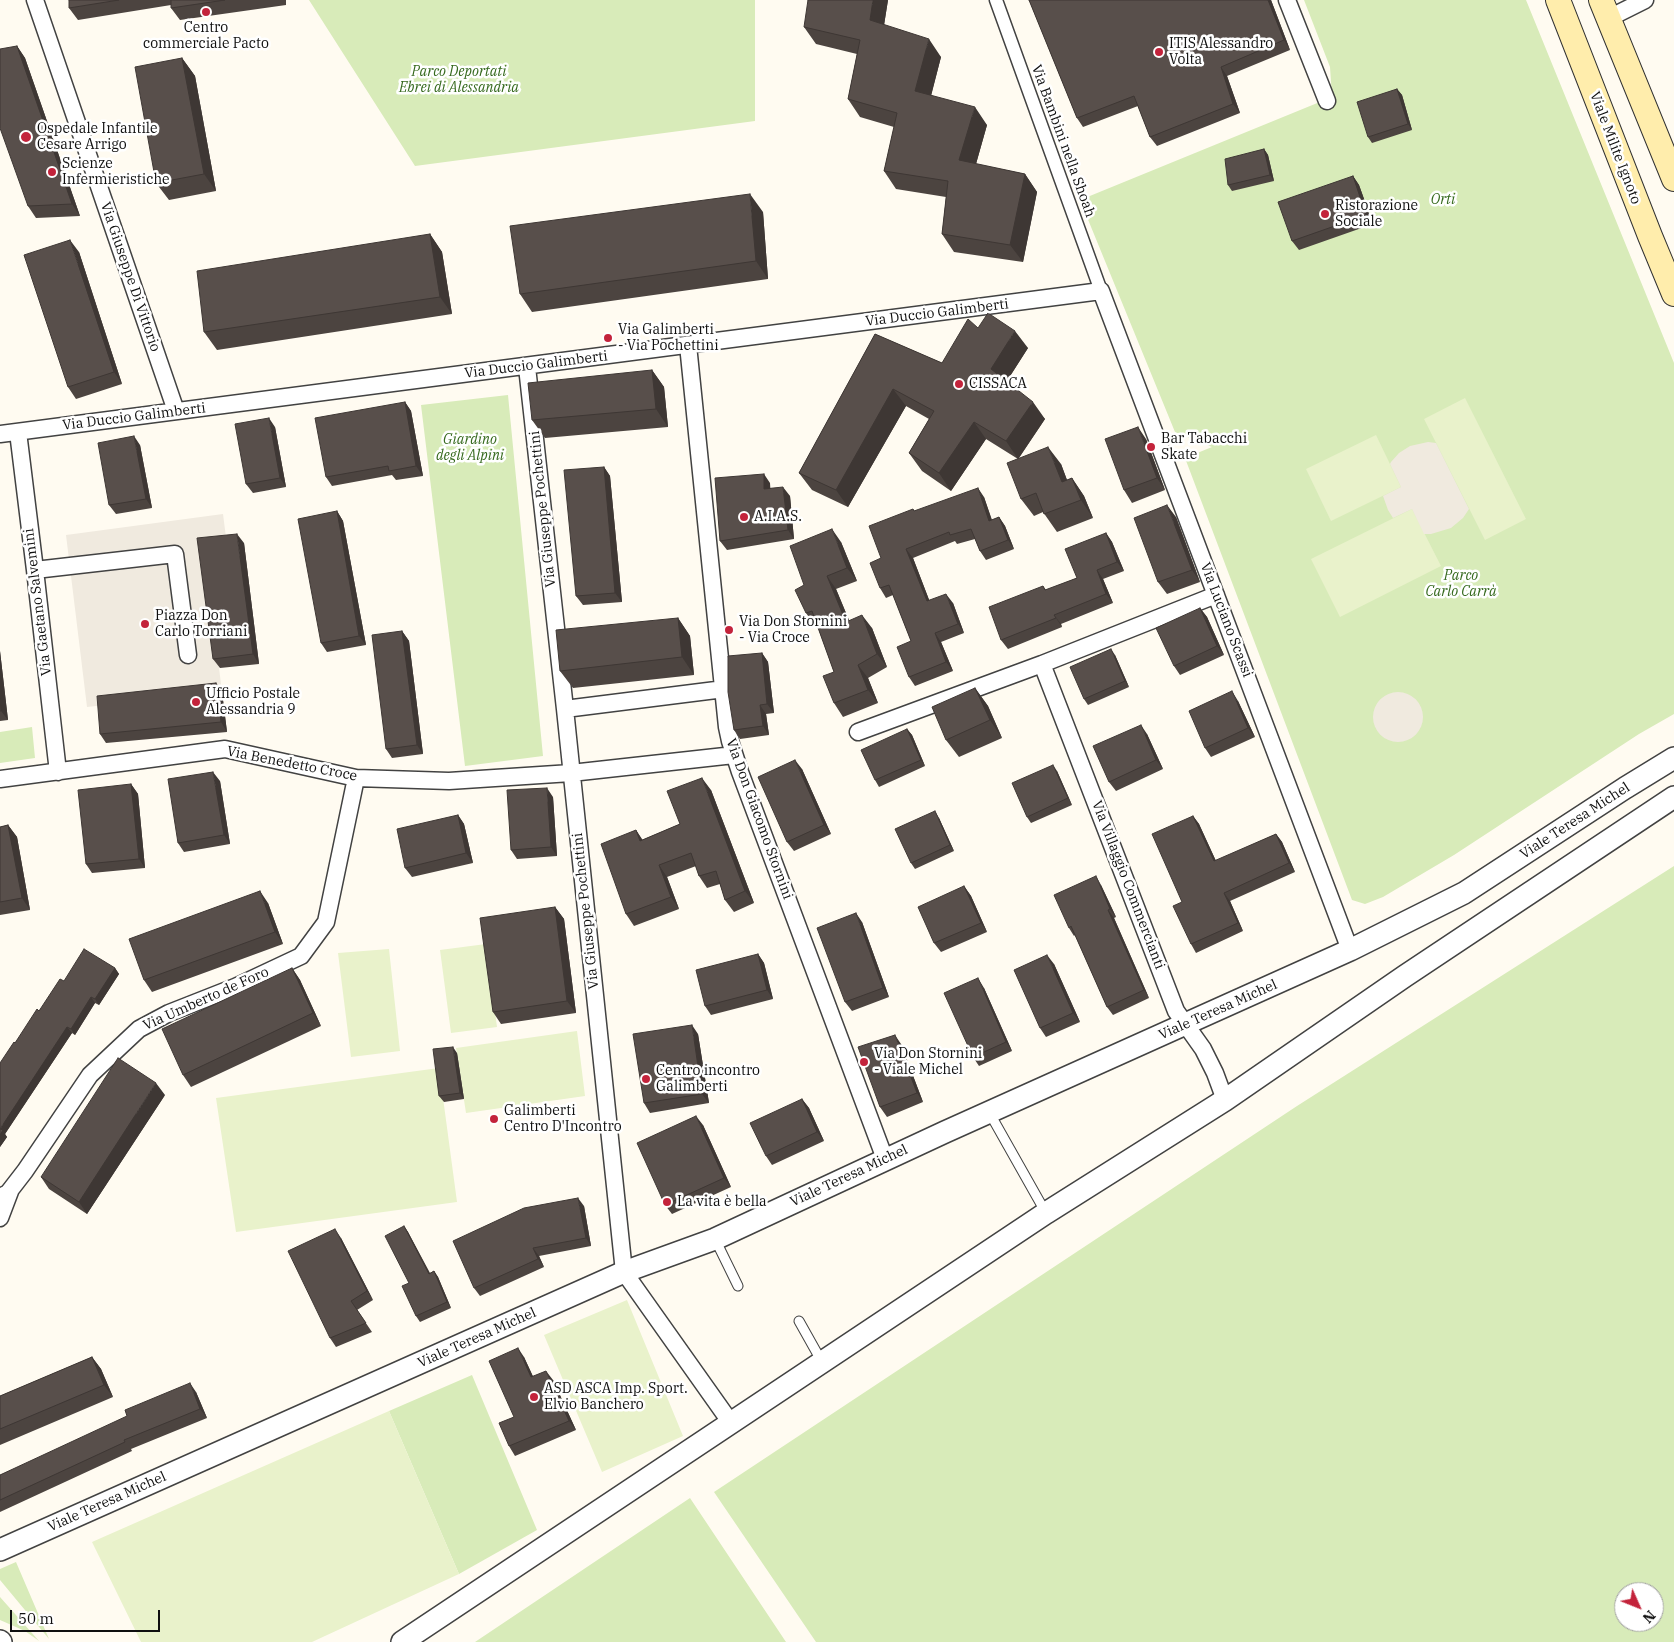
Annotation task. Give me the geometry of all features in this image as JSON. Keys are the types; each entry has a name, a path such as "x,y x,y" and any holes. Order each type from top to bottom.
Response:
{"main road":[{"name":"Viale Milite Ignoto","path":"1558,0 1674,294"},
{"path":"1605,9 1674,179"}],"street":[{"name":"Via Giuseppe Di Vittorio","path":"35,0 176,411"},
{"name":"Via Bambini nella Shoah","path":"996,0 1101,291"},
{"path":"1287,0 1327,100"},
{"path":"1605,9 1645,0"},
{"name":"Via Duccio Galimberti","path":"0,434 1101,291"},
{"name":"Via Luciano Scassi","path":"1101,291 1350,950"},
{"name":"Via Don Giacomo Stornini","path":"688,345 727,727 734,755 886,1159"},
{"name":"Via Giuseppe Pochettini","path":"527,367 624,1272 731,1423"},
{"name":"Via Gaetano Salvemini","path":"18,432 58,772"},
{"path":"35,570 175,554 188,655"},
{"path":"858,732 1042,664 1216,595"},
{"name":"Via Villaggio Commercianti","path":"1042,664 1176,1011 1203,1049 1215,1073 1225,1100"},
{"path":"565,708 724,689"},
{"name":"Via Benedetto Croce","path":"0,779 225,749 356,778 449,781 571,773 734,755"},
{"name":"Viale Teresa Michel","path":"0,1550 624,1272 715,1239 989,1112 1350,950 1464,894 1674,758"},
{"name":"Via Umberto de Foro","path":"0,1218 6,1193 90,1075 140,1029 169,1013 235,988 301,956 326,922 356,778"},
{"path":"402,1642 1046,1213 1225,1100 1405,976 1674,797"}],"lane":[{"path":"989,1112 1046,1213"},
{"path":"715,1239 738,1286"},
{"path":"799,1321 822,1362"}],"green space":[{"name":"Parco Deportati Ebrei di Alessandria","path":"309,0 755,0 755,121 415,166"},
{"path":"1304,0 1526,0 1674,363 1674,714 1639,734 1454,855 1383,897 1365,904 1352,900 1185,458 1212,447 1175,432 1080,200 1332,97 1330,67"},
{"name":"Giardino degli Alpini","path":"508,395 543,756 465,766 421,405"},
{"path":"1465,398 1526,519 1485,540 1424,419"},
{"path":"1376,435 1401,487 1331,521 1306,469"},
{"path":"1412,509 1441,566 1340,617 1311,559"},
{"path":"32,727 35,758 0,763 0,732"},
{"path":"1674,866 1674,1642 816,1642 714,1492 1297,1106"},
{"path":"486,944 497,1027 451,1033 440,950"},
{"path":"389,949 400,1051 351,1057 338,953"},
{"path":"577,1031 585,1096 466,1113 456,1048"},
{"path":"439,1068 457,1202 236,1232 216,1098"},
{"path":"627,1300 683,1436 602,1472 544,1335"},
{"path":"472,1375 537,1530 459,1574 389,1411"},
{"path":"389,1411 459,1574 312,1642 141,1642 92,1542"},
{"path":"690,1498 786,1642 475,1642"},
{"path":"16,1562 49,1639 0,1580 0,1569"},
{"path":"0,1597 39,1641 25,1631 0,1620"}],"shaded area":[{"path":"1428,442 1436,443 1469,509 1463,518 1451,528 1431,534 1424,534 1412,509 1393,518 1383,496 1401,487 1390,464 1391,462 1399,453 1410,446"},
{"name":"Piazza Don Carlo Torriani","path":"223,514 227,545 204,548 222,692 87,707 66,535"},
{"path":"1398,692 1412,696 1419,703 1423,717 1419,731 1412,738 1398,742 1384,738 1377,731 1373,717 1377,703 1384,696"}],"building":[{"path":"69,0 119,0 69,8"},
{"path":"171,0 225,0 171,8"},
{"path":"808,0 873,0 870,20 929,39 915,91 975,107 959,160 1025,174 1010,245 942,234 948,181 884,171 897,113 848,99 860,40 804,27"},
{"path":"1029,0 1268,0 1284,40 1221,67 1233,104 1150,137 1134,96 1077,118"},
{"name":"Ospedale Infantile Cesare Arrigo","path":"17,46 72,204 28,206 0,128 0,49"},
{"path":"182,58 204,174 156,183 135,67"},
{"path":"1397,89 1408,124 1368,137 1357,102"},
{"path":"1264,149 1270,175 1228,185 1225,159"},
{"path":"1353,176 1366,215 1292,241 1278,202"},
{"path":"750,194 756,261 520,294 510,226"},
{"path":"430,234 440,297 204,332 197,271"},
{"path":"70,240 114,372 68,387 24,255"},
{"path":"988,313 1015,331 991,369 1033,402 1006,441 974,422 939,473 909,453 934,411 893,389 836,490 799,473 875,334 942,363 968,319 978,328"},
{"path":"652,370 656,409 532,420 528,383"},
{"path":"405,402 416,466 389,471 388,466 326,477 315,418"},
{"path":"269,418 280,478 246,484 235,424"},
{"path":"1138,427 1157,478 1124,490 1105,439"},
{"path":"134,436 146,499 109,505 98,443"},
{"path":"1048,447 1062,482 1072,478 1081,500 1044,514 1036,493 1021,499 1007,463"},
{"path":"604,467 615,593 576,596 564,470"},
{"path":"764,474 764,489 783,487 788,530 720,541 715,478"},
{"path":"978,488 989,521 999,517 1008,540 980,551 971,529 950,535 949,532 906,549 927,601 946,594 958,624 935,633 946,662 909,677 897,647 911,641 889,585 880,588 870,563 881,558 869,526 913,509 914,511"},
{"path":"1167,505 1192,570 1158,582 1134,518"},
{"path":"337,511 359,636 321,643 298,519"},
{"path":"832,529 847,568 827,576 846,622 862,615 877,654 858,665 868,690 834,703 823,676 834,672 812,611 806,613 795,590 804,585 790,546"},
{"path":"1106,533 1117,562 1097,570 1106,594 1054,615 1056,618 1001,640 989,607 1043,586 1045,590 1077,578 1065,549"},
{"path":"237,534 253,654 213,659 197,538"},
{"path":"1200,608 1217,646 1174,666 1156,628"},
{"path":"678,618 682,657 560,671 556,630"},
{"path":"402,631 417,745 386,749 372,635"},
{"path":"1111,649 1125,681 1084,699 1070,667"},
{"path":"762,653 767,704 760,705 763,726 734,730 728,692 728,656"},
{"path":"216,683 221,722 100,734 97,696"},
{"path":"975,688 990,720 946,740 932,707"},
{"path":"1232,691 1248,728 1205,748 1189,711"},
{"path":"1141,725 1156,760 1109,782 1093,746"},
{"path":"907,729 921,760 875,780 861,750"},
{"path":"795,760 824,825 787,842 758,777"},
{"path":"1053,765 1068,798 1027,817 1012,783"},
{"path":"213,772 224,835 178,843 168,779"},
{"path":"702,778 745,891 725,900 716,871 699,876 691,853 659,865 671,897 626,914 601,844 636,830 640,841 680,824 667,791"},
{"path":"131,784 139,859 86,864 78,790"},
{"path":"547,788 551,847 511,850 507,790"},
{"path":"935,811 950,845 911,863 895,829"},
{"path":"458,815 466,853 405,868 397,829"},
{"path":"1193,816 1214,861 1276,834 1289,863 1224,893 1238,923 1191,944 1173,906 1182,902 1152,834"},
{"path":"8,825 22,898 0,902 0,827"},
{"path":"1096,876 1110,909 1108,910 1144,990 1107,1007 1071,926 1069,928 1054,895"},
{"path":"964,886 981,923 934,943 918,907"},
{"path":"260,891 275,932 144,980 129,939"},
{"path":"555,907 567,1001 493,1012 480,918"},
{"path":"856,913 883,988 845,1002 817,928"},
{"path":"84,949 115,968 95,999 91,997 71,1029 67,1027 0,1129 0,1063 37,1009 39,1011 60,979 64,981"},
{"path":"758,954 767,990 705,1006 696,970"},
{"path":"1047,955 1073,1013 1040,1028 1014,970"},
{"path":"292,968 313,1013 183,1075 162,1029"},
{"path":"978,978 1006,1042 973,1057 944,993"},
{"path":"692,1025 702,1094 644,1103 633,1034"},
{"path":"895,1035 917,1093 880,1107 858,1047"},
{"path":"453,1047 460,1093 439,1096 433,1049"},
{"path":"118,1058 156,1083 79,1202 41,1177"},
{"path":"802,1099 817,1132 766,1156 750,1123"},
{"path":"696,1116 724,1178 665,1205 637,1143"},
{"path":"578,1198 586,1238 533,1248 538,1259 474,1288 453,1241 524,1208"},
{"path":"404,1226 429,1274 434,1271 447,1302 416,1316 402,1286 409,1283 385,1236"},
{"path":"335,1229 367,1291 351,1301 366,1323 330,1338 288,1251"},
{"name":"ASD ASCA Imp. Sport. Elvio Banchero","path":"518,1348 531,1377 546,1371 569,1421 509,1446 499,1423 514,1417 489,1361"},
{"path":"92,1357 104,1385 0,1429 0,1396"},
{"path":"190,1383 200,1409 124,1440 125,1442 0,1500 0,1475 127,1416 125,1410"}],"place":[{"name":"Centro commerciale Pacto","path":"206,12"},
{"name":"ITIS Alessandro Volta","path":"1159,52"},
{"name":"Ospedale Infantile Cesare Arrigo","path":"26,137"},
{"name":"Scienze Infermieristiche","path":"52,172"},
{"name":"Ristorazione Sociale","path":"1325,214"},
{"name":"Via Galimberti - Via Pochettini","path":"608,338"},
{"name":"CISSACA","path":"959,384"},
{"name":"Bar Tabacchi Skate","path":"1151,447"},
{"name":"A.I.A.S.","path":"744,517"},
{"name":"Piazza Don Carlo Torriani","path":"145,624"},
{"name":"Via Don Stornini - Via Croce","path":"729,630"},
{"name":"Ufficio Postale Alessandria 9","path":"196,702"},
{"name":"Via Don Stornini - Viale Michel","path":"864,1062"},
{"name":"Centro incontro Galimberti","path":"646,1079"},
{"name":"Galimberti Centro D'Incontro","path":"494,1119"},
{"name":"La vita è bella","path":"667,1202"},
{"name":"ASD ASCA Imp. Sport. Elvio Banchero","path":"534,1397"}],"park label":[{"name":"Orti","path":"1443,200"},
{"name":"Parco Carlo Carrà","path":"1461,584"}]}
